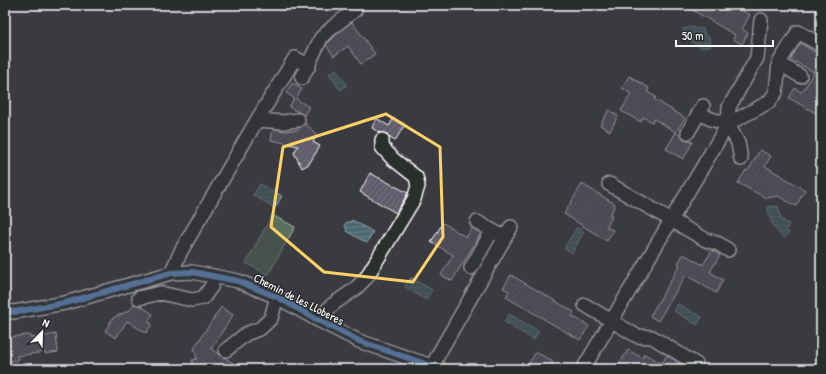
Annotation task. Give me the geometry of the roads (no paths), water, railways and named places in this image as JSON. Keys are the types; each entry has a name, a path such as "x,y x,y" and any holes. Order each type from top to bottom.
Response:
{"street":[{"path":"302,78 321,38 355,10"},
{"path":"583,369 728,124 729,107 757,58 761,20"},
{"path":"688,132 701,109 711,119 728,124 769,102 776,92 779,62 798,32 819,44"},
{"path":"171,273 181,251 295,58 309,66"},
{"path":"779,62 800,76"},
{"path":"257,120 283,122 298,120"},
{"path":"728,124 738,143 741,159"},
{"path":"318,320 332,305 355,289 366,278 414,199 418,186 416,177 393,159 382,147 382,140"},
{"path":"609,184 706,240 719,244 728,250"},
{"path":"435,368 508,233 492,231 477,222"},
{"path":"471,268 492,231"},
{"name":"Chemin de les Lloberes","path":"5,311 14,312 66,303 171,273 192,272 238,281 278,297 359,341 435,368"},
{"path":"139,298 160,293 192,300 203,298 211,287 214,276"},
{"path":"226,350 246,334 261,328 271,318 278,297"},
{"path":"585,305 638,336 652,337 696,364 696,369"}],"water":[{"path":"692,27 696,29 703,28 705,35 709,37 711,46 702,48 685,38 683,29"},
{"path":"336,69 347,85 340,90 329,74"},
{"path":"260,184 282,196 275,208 253,195"},
{"path":"778,206 781,219 789,224 786,231 789,233 785,238 775,229 767,207"},
{"path":"352,220 373,232 367,243 346,231 347,229 345,224"},
{"path":"577,227 584,232 572,253 564,248"},
{"path":"411,278 432,290 426,300 405,287"},
{"path":"678,304 702,317 697,325 674,311"},
{"path":"509,314 539,331 534,340 504,322"}]}
